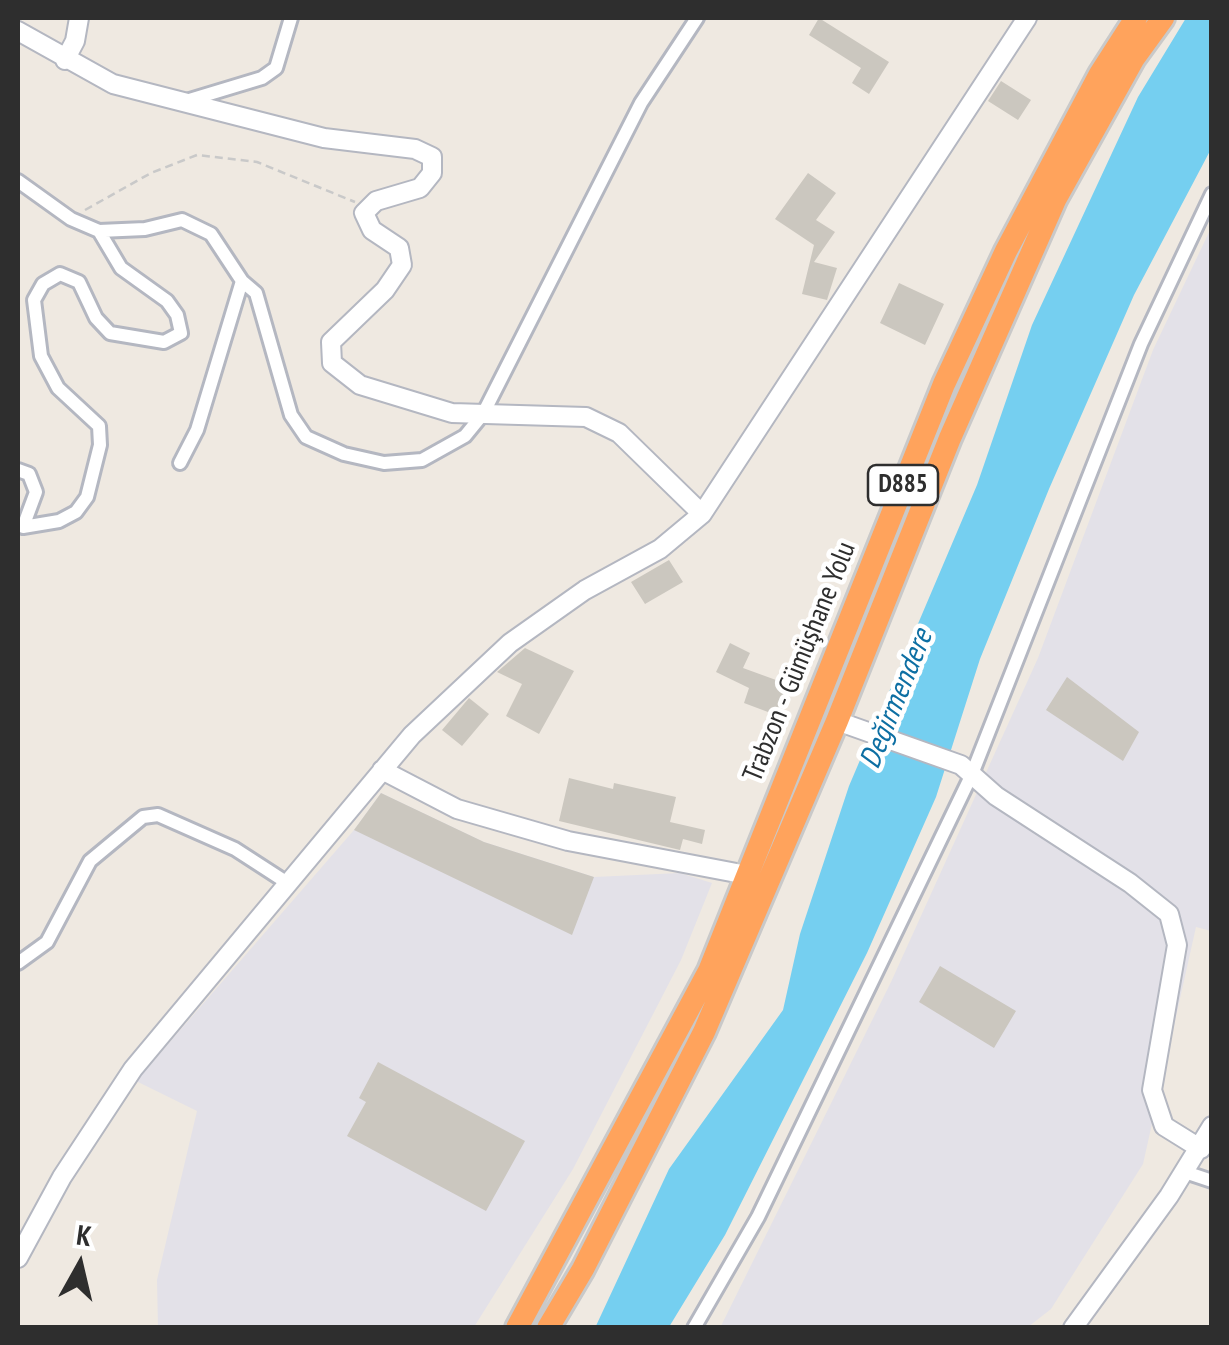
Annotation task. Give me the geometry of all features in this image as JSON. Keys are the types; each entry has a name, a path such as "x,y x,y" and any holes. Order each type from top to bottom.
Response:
{"highway":[{"name":"Trabzon - Gümüşhane Yolu","path":"518,1328 709,972 944,384 1023,219 1100,74 1136,18"},
{"name":"Trabzon - Gümüşhane Yolu","path":"548,1328 583,1269 704,1032 845,724 950,438 1047,217 1134,58 1163,18"}],"street":[{"path":"65,60 75,41 78,18"},
{"path":"184,102 262,78 276,68 292,18"},
{"path":"18,181 71,218 99,231 145,230 182,220 211,234 242,281 256,293 290,415 306,438 344,454 384,463 422,460 464,436 483,414 641,102 697,18"},
{"path":"18,1258 62,1177 133,1069 412,735 510,643 585,590 660,549 702,514 1027,18"},
{"path":"18,31 113,84 324,138 415,149 432,157 432,173 420,188 376,200 364,213 372,230 399,248 402,265 386,290 331,342 332,363 360,386 452,413 586,417 620,433 702,514"},
{"path":"694,1328 758,1217 966,769 1141,344 1212,194"},
{"path":"18,470 29,474 36,492 23,527 59,520 76,512 87,497 100,444 99,426 58,388 41,356 34,300 43,284 60,274 78,282 96,318 110,332 164,342 180,333 178,316 166,301 121,268 99,231"},
{"path":"180,463 197,430 242,281"},
{"path":"845,724 966,769 996,796 1169,914 1176,945 1152,1090 1164,1126 1201,1148"},
{"path":"382,770 456,810 568,840 747,875"},
{"path":"18,963 47,942 90,860 143,817 158,816 234,849 289,884"},
{"path":"1072,1328 1185,1172 1212,1126"},
{"path":"1185,1172 1212,1181"}],"path":[{"path":"71,218 151,173 197,155 257,162 336,196 356,202 376,200"}],"shaded area":[{"path":"1211,228 1211,931 1196,927 1143,1164 1051,1309 1028,1327 720,1328 891,982 1038,658 1153,350"},
{"path":"381,793 484,842 594,877 680,873 712,883 681,960 573,1169 474,1327 158,1327 157,1280 197,1111 136,1081 354,830"}],"water":[{"name":"Değirmendere","path":"1186,18 1211,18 1211,149 1134,295 1049,489 980,659 936,797 867,953 725,1235 669,1327 595,1328 669,1169 783,1010 800,934 849,786 977,485 1032,325 1138,97"}],"building":[{"path":"819,18 889,62 869,94 852,83 861,68 809,35"},
{"path":"1001,81 1031,100 1018,120 988,101"},
{"path":"808,173 836,193 816,220 835,232 814,262 837,268 827,300 802,294 814,245 775,219"},
{"path":"899,283 944,304 925,345 880,323"},
{"path":"669,560 683,582 645,604 631,582"},
{"path":"730,643 750,653 743,668 787,684 776,715 744,703 749,688 716,672"},
{"path":"525,648 574,671 539,734 506,716 522,684 497,672"},
{"path":"1067,677 1139,732 1123,761 1046,710"},
{"path":"469,698 489,714 462,746 442,730"},
{"path":"569,778 613,789 614,783 676,797 670,822 705,830 702,844 683,839 680,850 559,821"},
{"path":"381,793 484,842 594,877 572,935 354,830"},
{"path":"940,966 1016,1011 994,1048 919,1002"},
{"path":"378,1062 525,1141 486,1211 347,1136 366,1102 359,1098"}]}
